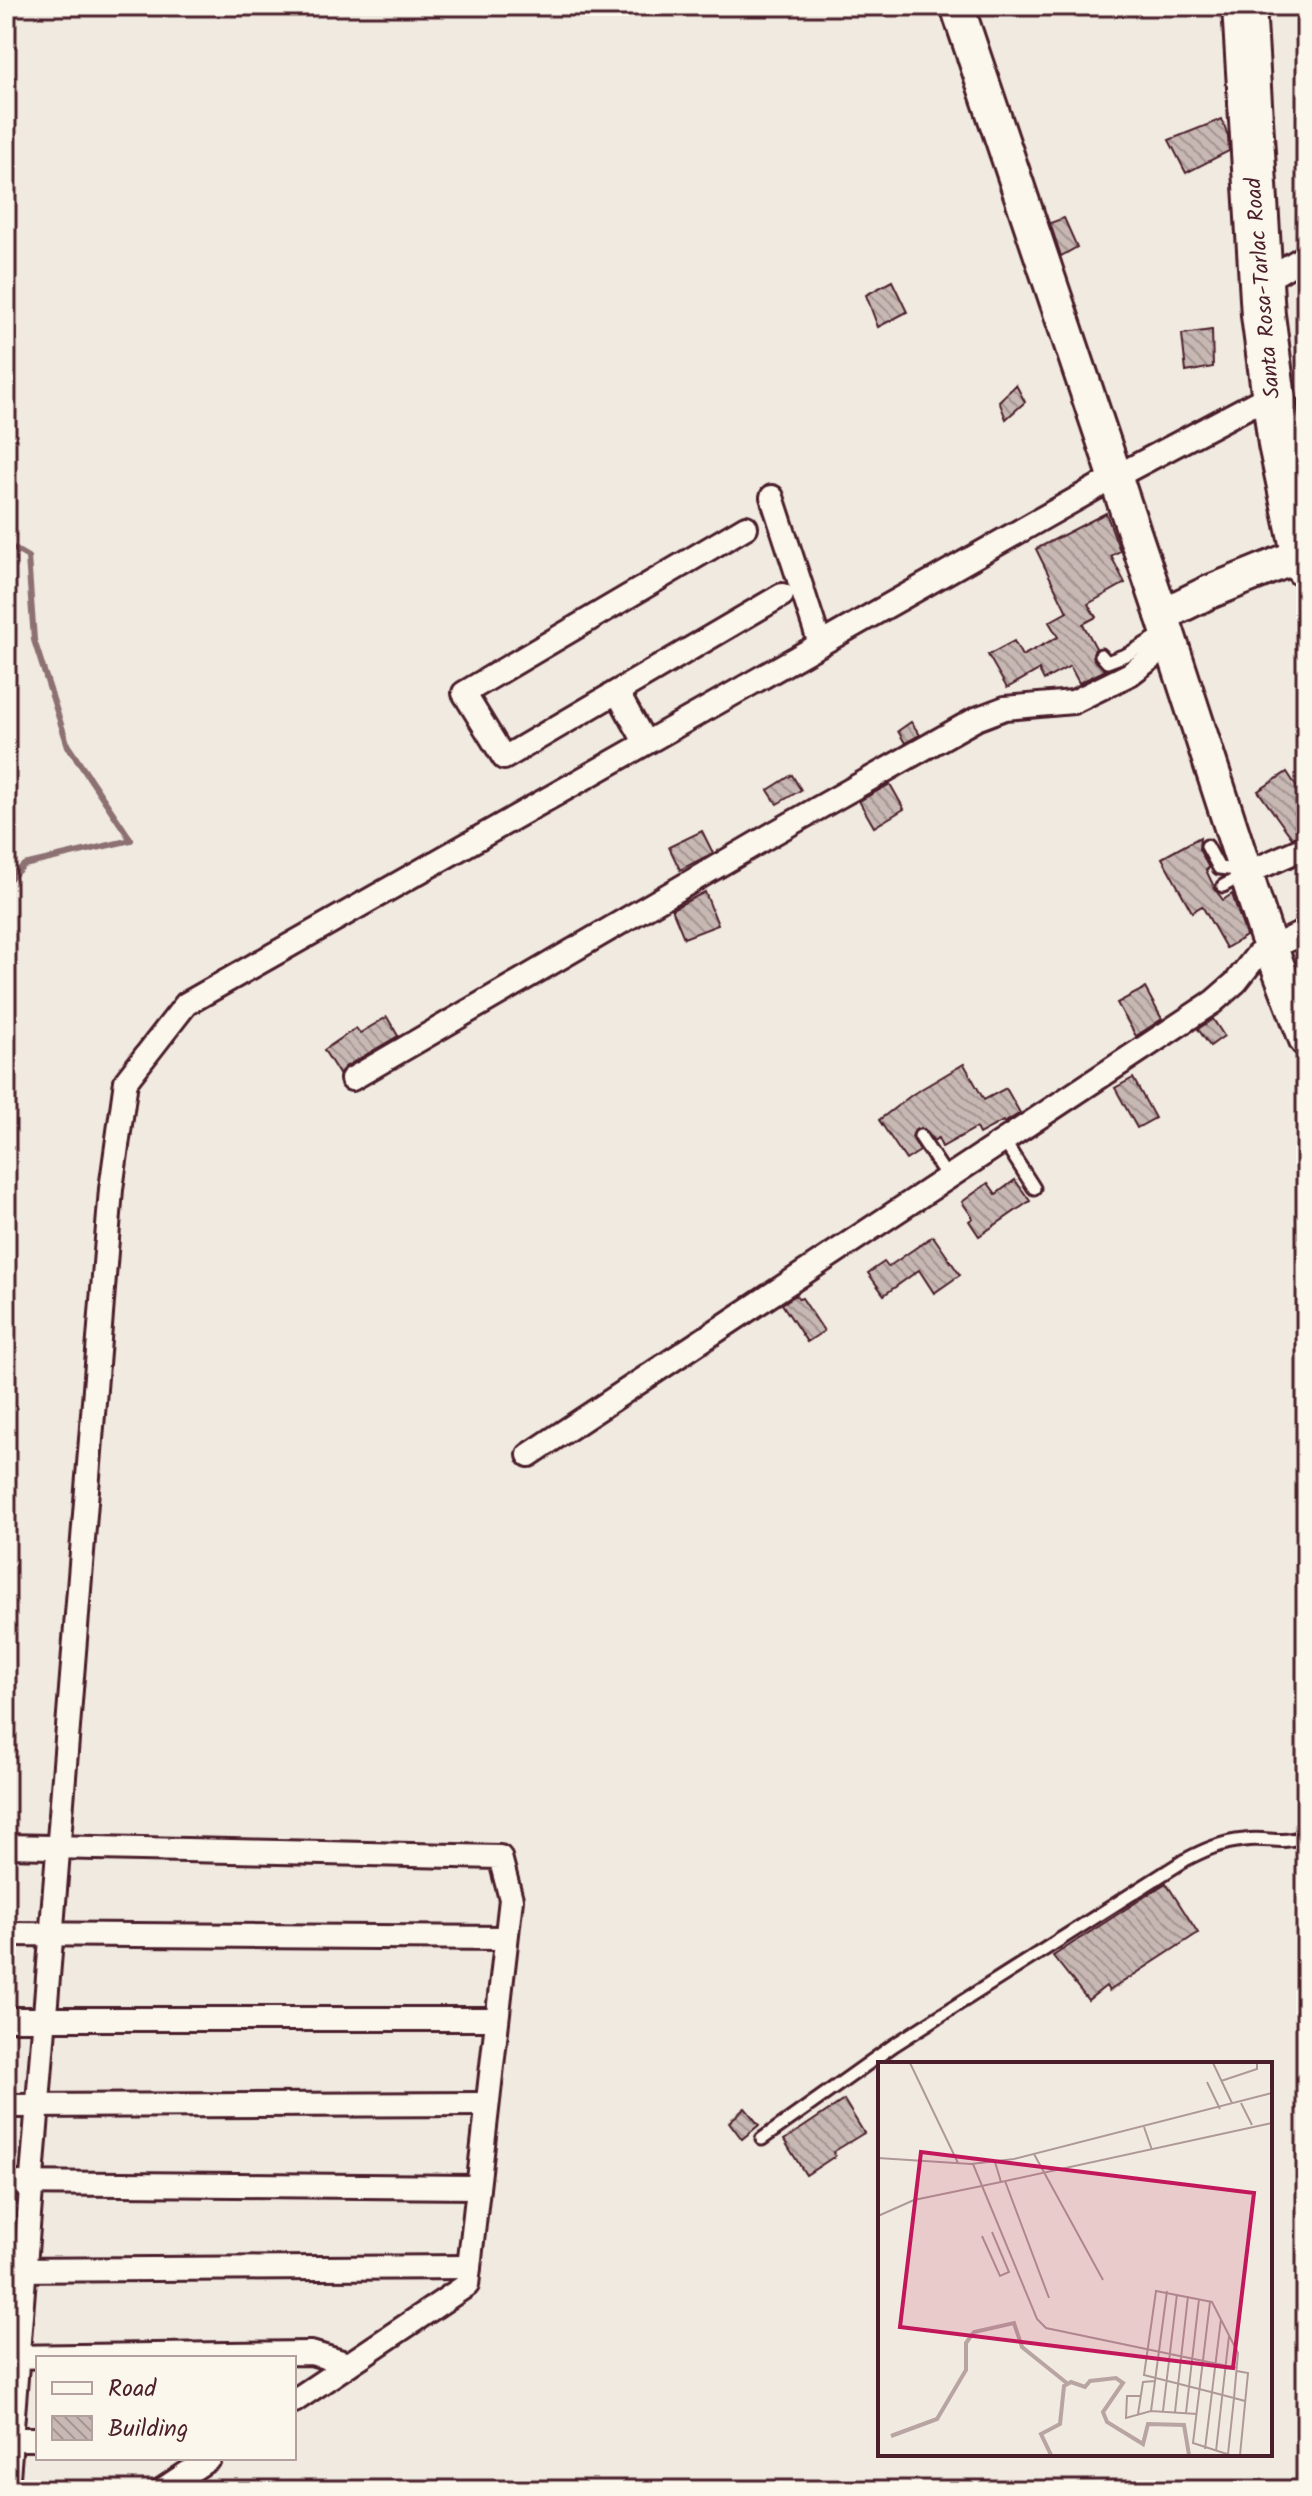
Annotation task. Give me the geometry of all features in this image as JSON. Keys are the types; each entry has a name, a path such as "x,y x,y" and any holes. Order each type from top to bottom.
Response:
{"highway":[{"name":"Santa Rosa-Tarlac Road","path":"1244,6 1260,283 1272,394 1291,504 1305,558"}],"street":[{"path":"957,6 1167,630 1238,874 1271,948 1306,1040"},
{"path":"1260,283 1306,256"},
{"path":"7,2490 15,2270 31,2183 111,1189 126,1081 186,1004 1115,477 1272,394"},
{"path":"772,497 820,644"},
{"path":"746,527 464,693 504,758 782,595"},
{"path":"352,1079 976,719 1005,708 1073,702 1130,674 1167,630 1207,593 1305,558"},
{"path":"617,692 645,742"},
{"path":"1238,874 1306,847"},
{"path":"529,1455 1213,1002 1236,982 1257,955 1306,931"},
{"path":"6,1846 500,1857 511,1899 467,2285 296,2400"},
{"path":"6,1934 506,1938"},
{"path":"6,2019 497,2019"},
{"path":"6,2106 487,2104"},
{"path":"6,2183 478,2187"},
{"path":"15,2270 469,2267"},
{"path":"87,2356 311,2353 349,2364"},
{"path":"12,2357 36,2357"},
{"path":"8,2438 36,2439"},
{"path":"162,2490 207,2460"}],"lane":[{"path":"1101,655 1107,662 1117,659 1167,630"},
{"path":"1207,846 1222,870 1238,874"},
{"path":"920,1136 948,1178"},
{"path":"1004,1141 1034,1188"},
{"path":"762,2139 894,2045 1185,1860 1209,1847 1228,1842 1245,1839 1281,1842 1306,1836"}],"shaded area":[{"path":"1306,266 1306,373 1292,274"}],"building":[{"path":"1222,119 1229,151 1186,173 1169,140"},
{"path":"1064,218 1077,247 1061,256 1050,223"},
{"path":"892,281 907,312 878,327 866,295"},
{"path":"1212,330 1213,367 1186,372 1182,334"},
{"path":"1016,385 1025,402 1006,419 999,401"},
{"path":"1106,513 1120,551 1111,556 1125,583 1088,604 1096,617 1083,624 1096,648 1094,660 1106,670 1079,683 1070,666 1044,680 1039,670 1007,688 988,655 1014,641 1022,656 1058,637 1049,622 1067,612 1036,549"},
{"path":"911,722 920,735 905,743 898,731"},
{"path":"1287,772 1306,801 1306,833 1292,838 1258,791"},
{"path":"792,775 801,790 777,804 768,790"},
{"path":"890,784 904,809 874,827 859,801"},
{"path":"702,831 713,853 680,870 669,847"},
{"path":"1200,837 1199,849 1209,868 1206,870 1223,900 1232,894 1246,936 1226,948 1202,906 1192,912 1162,858"},
{"path":"705,892 718,925 684,938 672,909"},
{"path":"1145,988 1162,1019 1136,1036 1117,1003"},
{"path":"387,1017 398,1036 345,1067 339,1074 324,1050 356,1028 360,1033"},
{"path":"1213,1019 1224,1036 1210,1046 1198,1029"},
{"path":"964,1064 984,1100 1006,1088 1020,1113 979,1134 976,1128 942,1147 938,1138 934,1141 924,1129 916,1129 912,1137 920,1151 906,1160 879,1120 913,1094"},
{"path":"1133,1078 1155,1118 1137,1128 1115,1088"},
{"path":"1015,1180 1030,1201 979,1236 969,1221 973,1218 962,1202 988,1183 996,1194"},
{"path":"933,1236 960,1275 934,1293 919,1270 884,1295 868,1273 884,1262 888,1267"},
{"path":"796,1295 802,1298 824,1331 807,1342 782,1304"},
{"path":"1166,1883 1198,1933 1109,1991 1106,1986 1088,2000 1053,1956"},
{"path":"844,2100 864,2133 833,2152 835,2156 806,2175 784,2140"},
{"path":"745,2108 759,2125 742,2139 729,2122"}],"waterway":[{"path":"6,544 28,557 34,640 68,746 131,840 24,865 6,882"}]}
